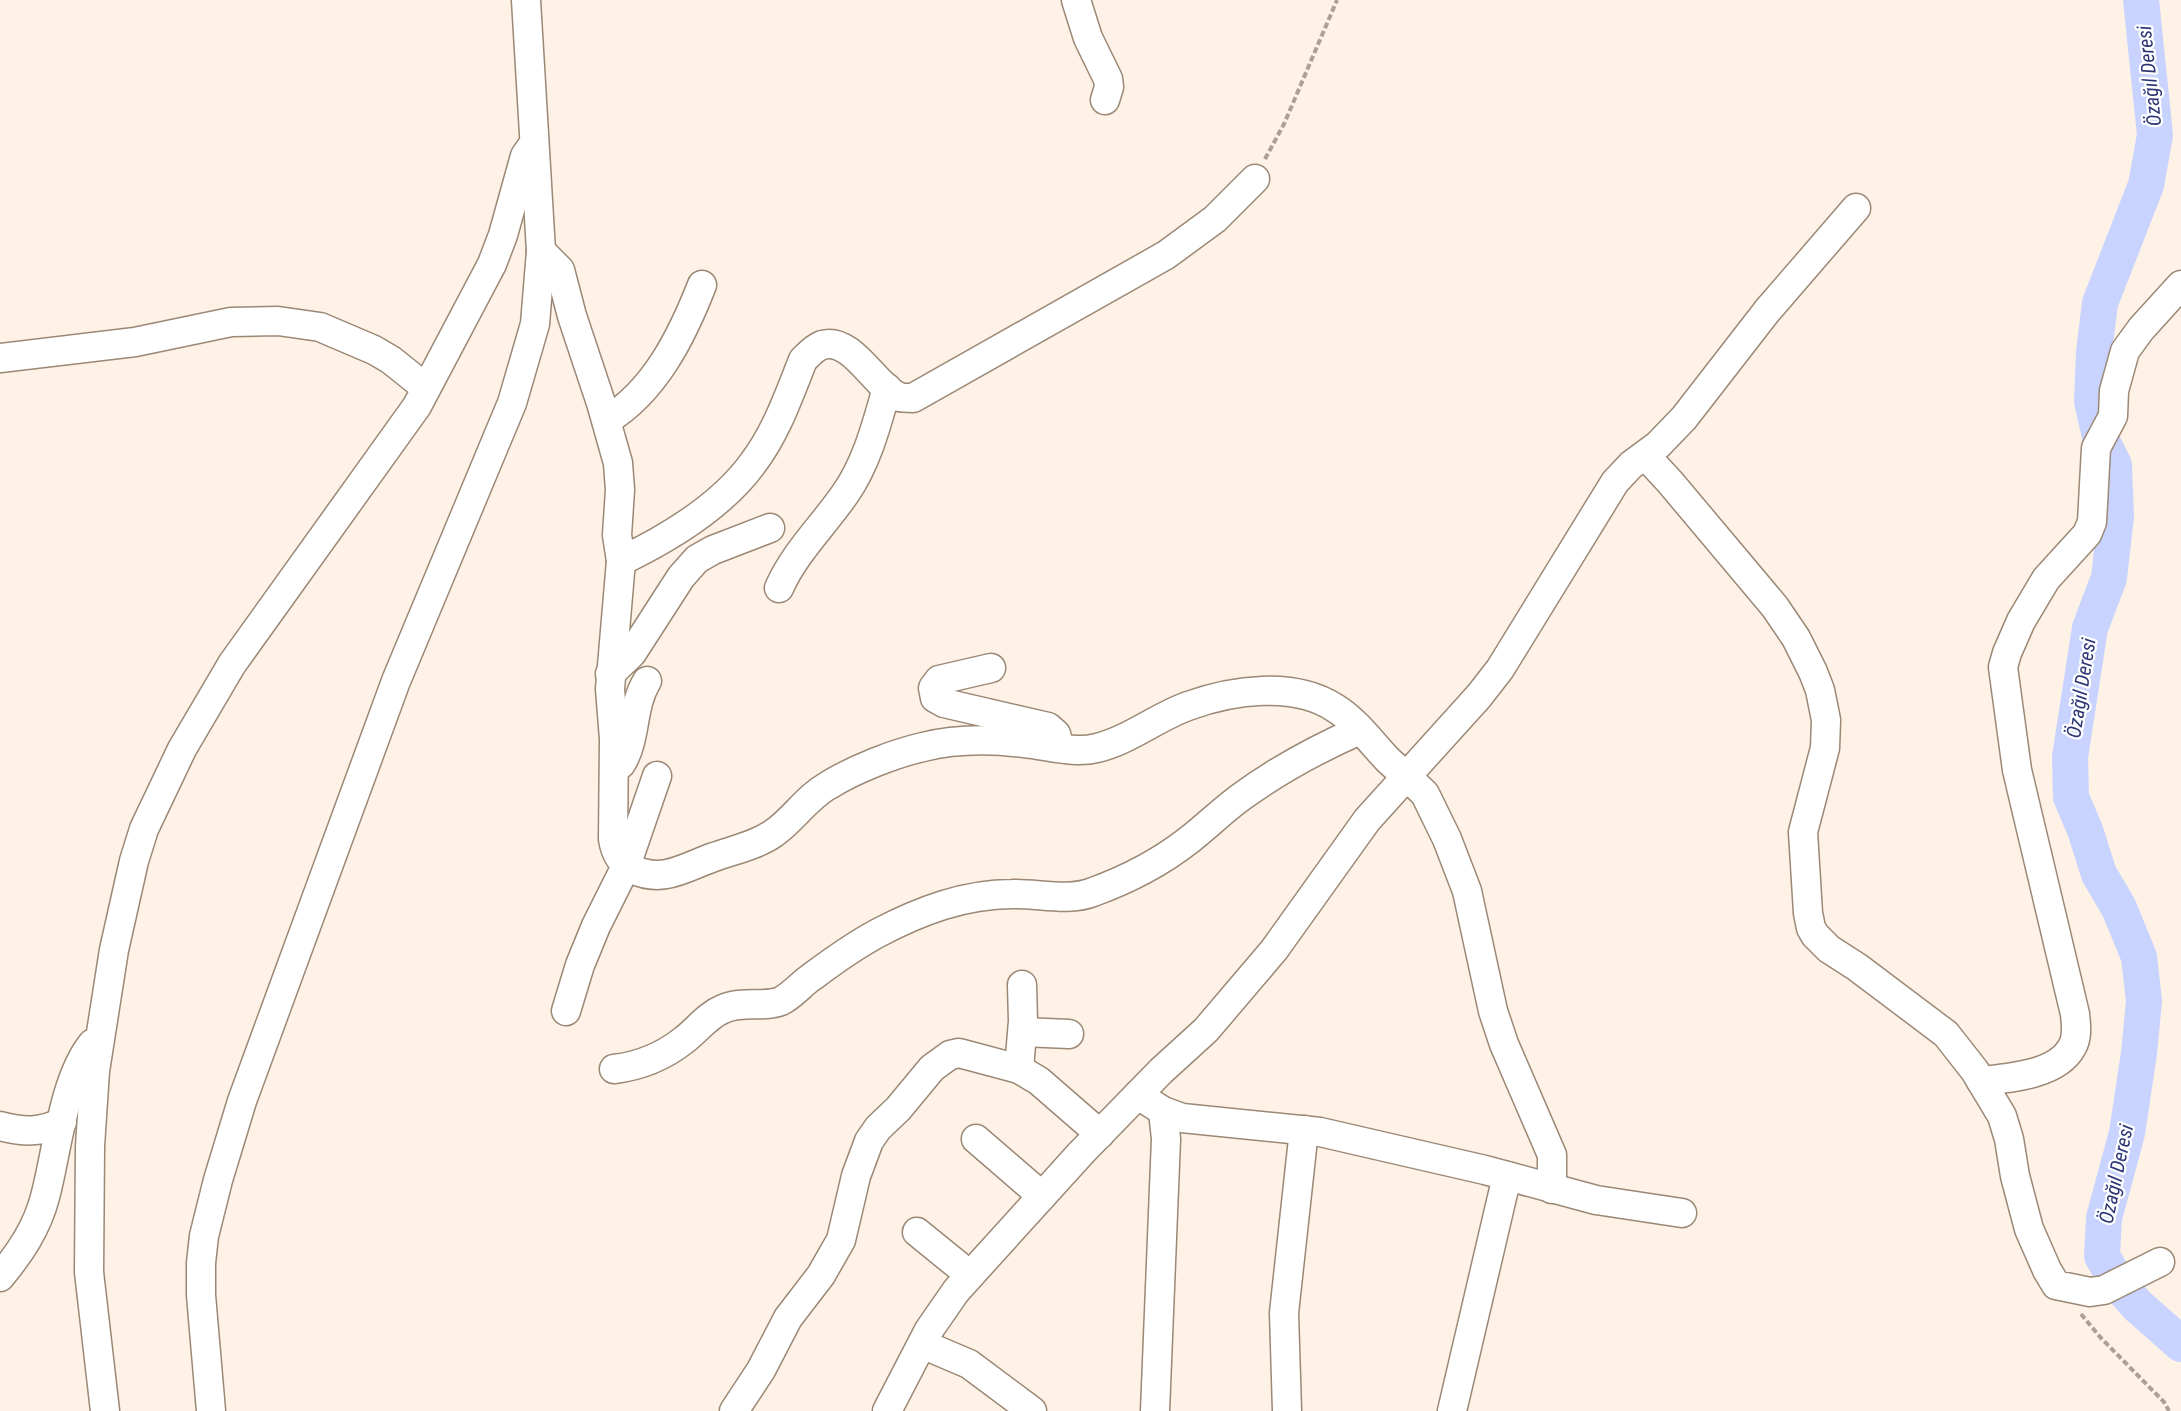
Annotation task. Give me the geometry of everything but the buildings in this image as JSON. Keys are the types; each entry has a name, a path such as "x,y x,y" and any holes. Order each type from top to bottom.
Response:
{"street":[{"path":"211,1411 201,1295 201,1263 204,1236 218,1180 242,1101 396,681 512,403 535,324 541,251 526,0"},
{"path":"1076,0 1088,38 1108,79 1109,87 1105,100"},
{"path":"105,1411 94,1318 88,1236 90,1146 100,1033 114,951 134,861 144,829 182,749 242,650 402,428 426,388 492,264 503,235 525,156 536,141"},
{"path":"621,561 651,547 688,524 722,496 752,465 765,445 803,360 812,351 822,345 843,348 886,388 901,398 913,398 1166,255 1215,219 1255,178"},
{"path":"887,1411 922,1344 956,1292 1100,1134 1206,1030 1242,989 1274,950 1367,820 1479,696 1500,669 1615,482 1631,465 1658,445 1684,418 1767,311 1856,208"},
{"path":"541,251 560,270 575,324 607,420 618,463 620,490 617,535 621,561 610,674 615,775 613,839 615,850 626,866 651,876 665,875 755,843 773,834 828,785 876,763 923,747 980,740 1095,749 1117,741 1187,706 1211,699 1259,692 1299,693 1314,697 1346,715 1425,794 1433,808 1467,891 1493,1011 1504,1044 1552,1155 1552,1189"},
{"path":"607,420 640,394 658,371 678,339 702,285"},
{"path":"1981,1081 2024,1076 2052,1065 2073,1045 2076,1032 2075,1014 2017,770 2003,668 2007,653 2022,621 2046,579 2087,534 2092,522 2096,448 2113,416 2114,391 2125,351 2141,328 2181,285"},
{"path":"0,358 135,342 231,322 278,321 320,327 374,350 391,360 426,388"},
{"path":"779,588 795,559 851,485 869,444 886,388"},
{"path":"1645,455 1775,607 1796,638 1817,681 1826,720 1825,748 1803,832 1808,920 1815,935 1829,949 1857,967 1946,1034 1981,1081 2002,1116 2009,1139 2015,1176 2030,1229 2047,1270 2056,1285 2090,1292 2104,1290 2160,1262"},
{"path":"610,674 632,653 681,577 697,559 713,550 770,528"},
{"path":"991,668 939,680 933,688 935,698 944,703 1048,728 1056,734 1058,747"},
{"path":"615,775 625,759 631,740 639,694 647,681"},
{"path":"614,1069 634,1066 662,1053 683,1041 722,1009 739,1004 780,1002 812,976 877,933 947,903 967,898 1011,894 1074,896 1090,893 1115,883 1174,851 1261,783 1327,745 1360,730"},
{"path":"566,1011 580,965 596,926 626,866 657,776"},
{"path":"1019,1069 1023,1032 1022,985"},
{"path":"1023,1032 1069,1034"},
{"path":"0,1277 18,1256 35,1224 44,1199 71,1085 88,1049 100,1033"},
{"path":"735,1411 761,1370 788,1318 821,1275 841,1240 861,1158 878,1128 898,1109 932,1068 950,1055 959,1053 1019,1069 1039,1081 1100,1134"},
{"path":"1138,1095 1163,1111 1182,1118 1304,1130 1384,1146 1596,1200 1682,1213"},
{"path":"1155,1411 1166,1140 1163,1111"},
{"path":"0,1126 36,1132 49,1129 62,1122"},
{"path":"1287,1411 1284,1313 1304,1130"},
{"path":"976,1138 1042,1196"},
{"path":"1452,1411 1506,1176"},
{"path":"917,1232 970,1275"},
{"path":"922,1344 969,1364 1032,1411"}],"path":[{"path":"1255,178 1284,124 1337,0"},
{"path":"2056,1285 2100,1337 2164,1402 2169,1411"}],"waterway":[{"name":"Özağıl Deresi","path":"2141,0 2155,135 2146,185 2100,303 2094,352 2092,401 2100,437 2114,465 2116,516 2109,578 2090,628 2070,757 2071,797 2085,830 2099,874 2119,908 2139,957 2144,1001 2127,1133 2104,1218 2102,1256 2118,1284 2138,1306 2181,1344"}]}
